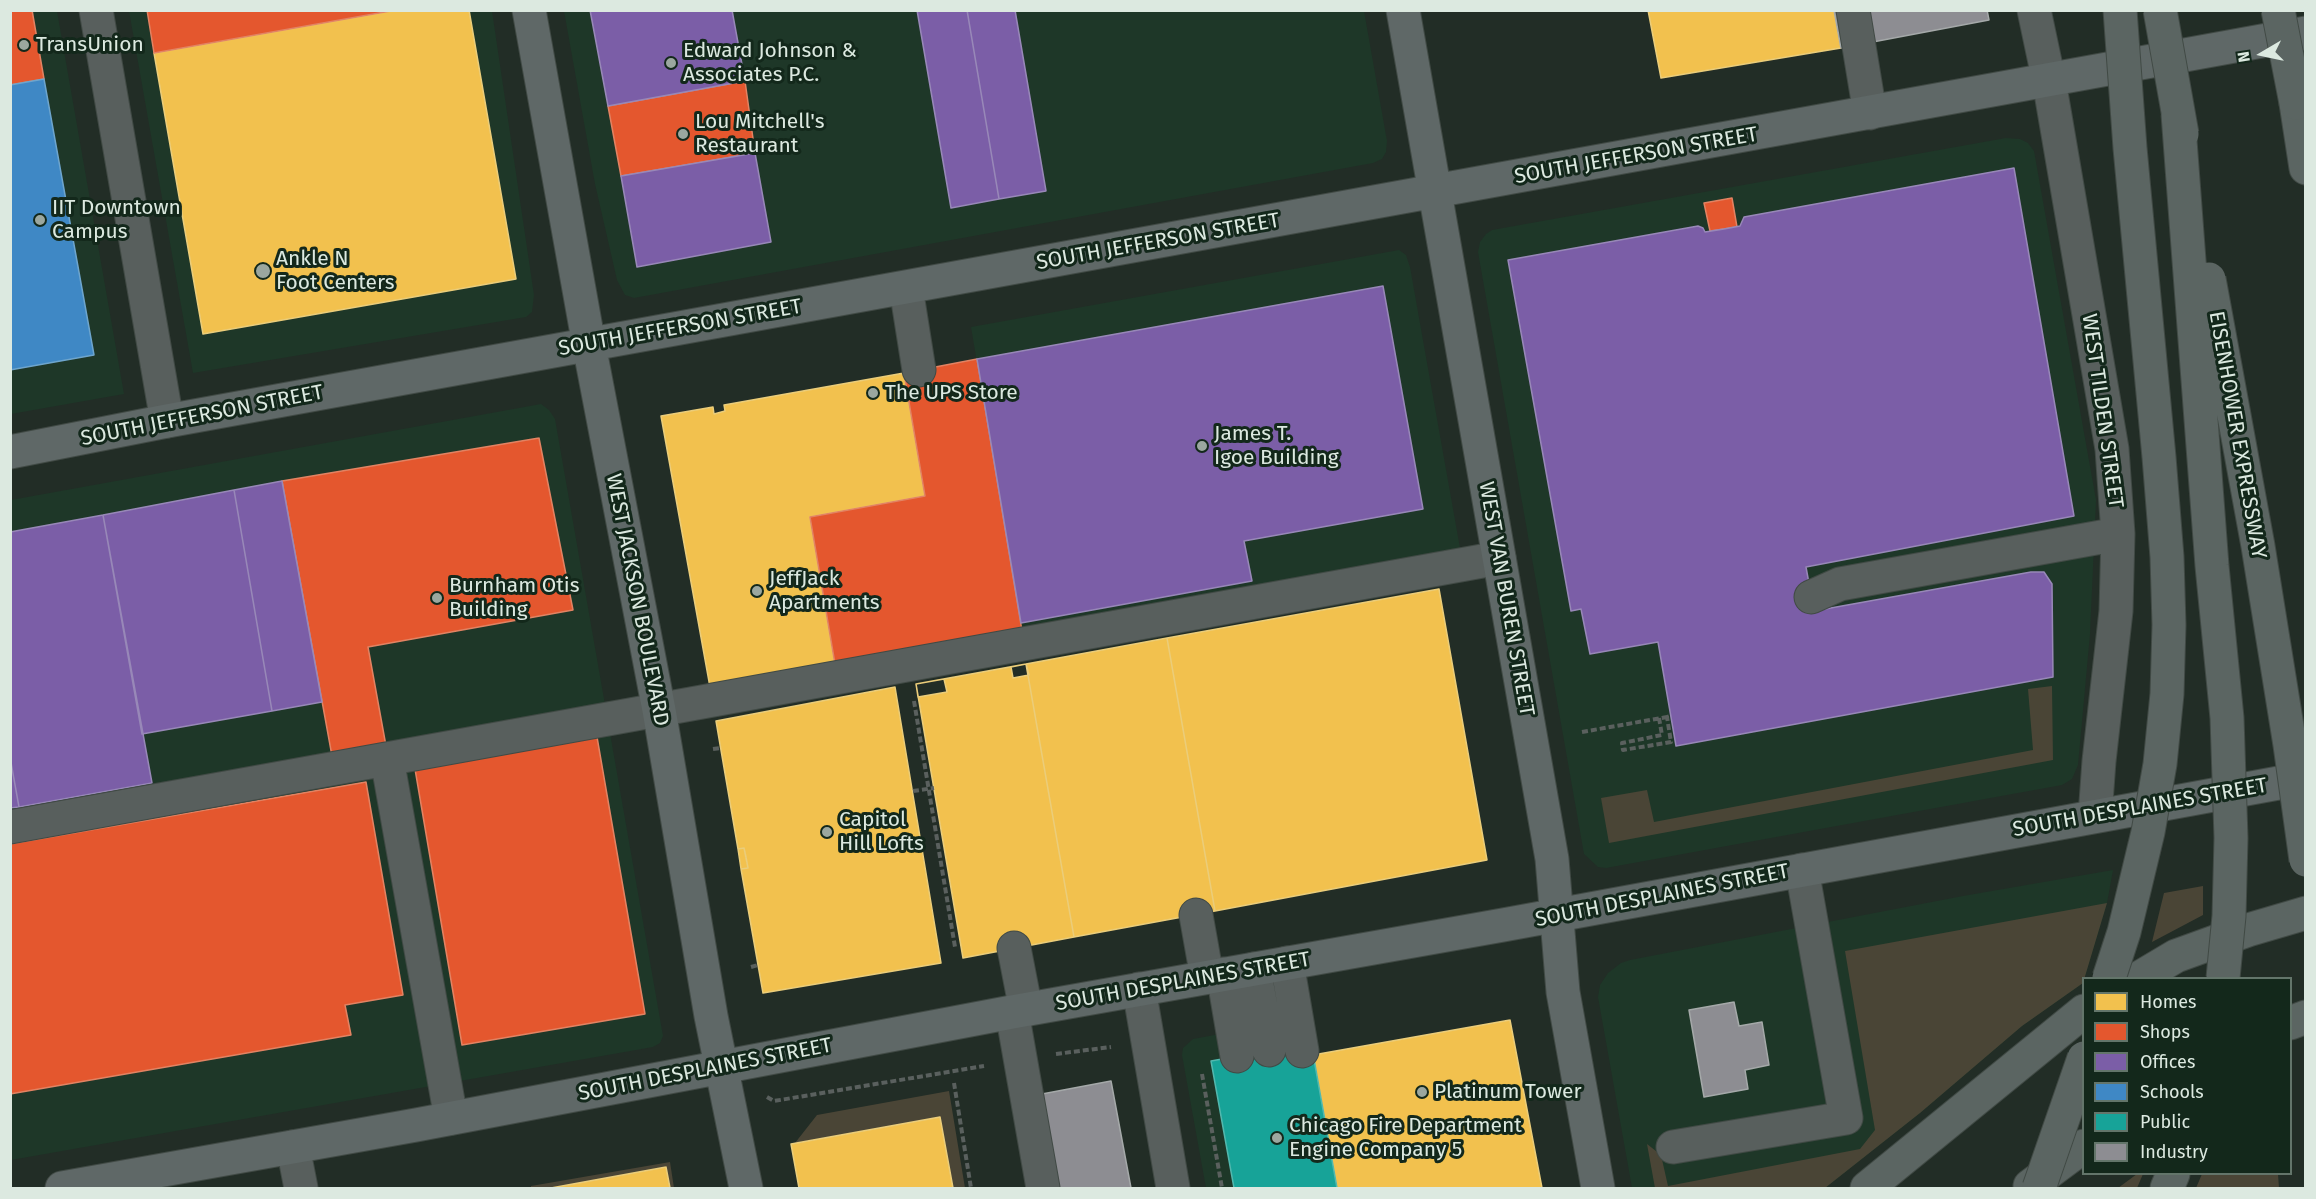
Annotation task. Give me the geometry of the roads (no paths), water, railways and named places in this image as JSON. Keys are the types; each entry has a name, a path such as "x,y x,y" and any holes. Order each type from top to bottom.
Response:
{"highway":[{"path":"2109,977 2124,932 2148,832 2160,764 2167,694 2169,625 2160,457 2130,148 2120,10"},
{"name":"EISENHOWER EXPRESSWAY","path":"2160,10 2258,546 2306,860"},
{"path":"2278,10 2301,118 2306,168"},
{"path":"2178,114 2212,566 2227,718 2230,871 2229,916 2223,977"},
{"path":"2141,977 2176,956 2248,930 2306,914"},
{"path":"1867,1188 2082,1013"},
{"path":"2038,1188 2082,1064"},
{"path":"2027,1188 2075,1152"},
{"path":"2033,1188 2075,1152"}],"main road":[{"name":"WEST JACKSON BOULEVARD","path":"529,10 589,345 659,710 711,1016 746,1188"},
{"name":"WEST VAN BUREN STREET","path":"1403,10 1552,859 1563,992 1598,1188"},
{"name":"SOUTH JEFFERSON STREET","path":"10,452 167,421 2306,33"},
{"name":"SOUTH DESPLAINES STREET","path":"62,1188 451,1118 1139,989 2306,778"}],"street":[{"path":"96,10 167,421"},
{"path":"1853,10 1870,113"},
{"name":"WEST TILDEN STREET","path":"2034,10 2049,81 2112,449 2118,534 2116,611 2095,816"},
{"path":"906,288 919,370"},
{"path":"1829,581 2118,534"},
{"path":"10,827 908,664 1084,644 1499,558"},
{"path":"387,759 451,1118"},
{"path":"1673,1147 1846,1118 1802,870"},
{"path":"1196,915 1269,1050"},
{"path":"1014,948 1019,1011 1043,1188"},
{"path":"1287,963 1302,1051"},
{"path":"1228,973 1237,1056"},
{"path":"1139,989 1173,1188"},
{"path":"293,1147 301,1188"}],"place":[{"name":"TransUnion","path":"24,45"},
{"name":"Edward Johnson & Associates P.C.","path":"671,63"},
{"name":"Lou Mitchell's Restaurant","path":"683,134"},
{"name":"IIT Downtown Campus","path":"40,220"},
{"name":"Ankle N Foot Centers","path":"263,271"},
{"name":"The UPS Store","path":"873,393"},
{"name":"James T. Igoe Building","path":"1202,446"},
{"name":"JeffJack Apartments","path":"757,591"},
{"name":"Burnham Otis Building","path":"437,598"},
{"name":"Capitol Hill Lofts","path":"827,832"},
{"name":"Platinum Tower","path":"1422,1092"},
{"name":"Chicago Fire Department Engine Company 5","path":"1277,1138"}]}
